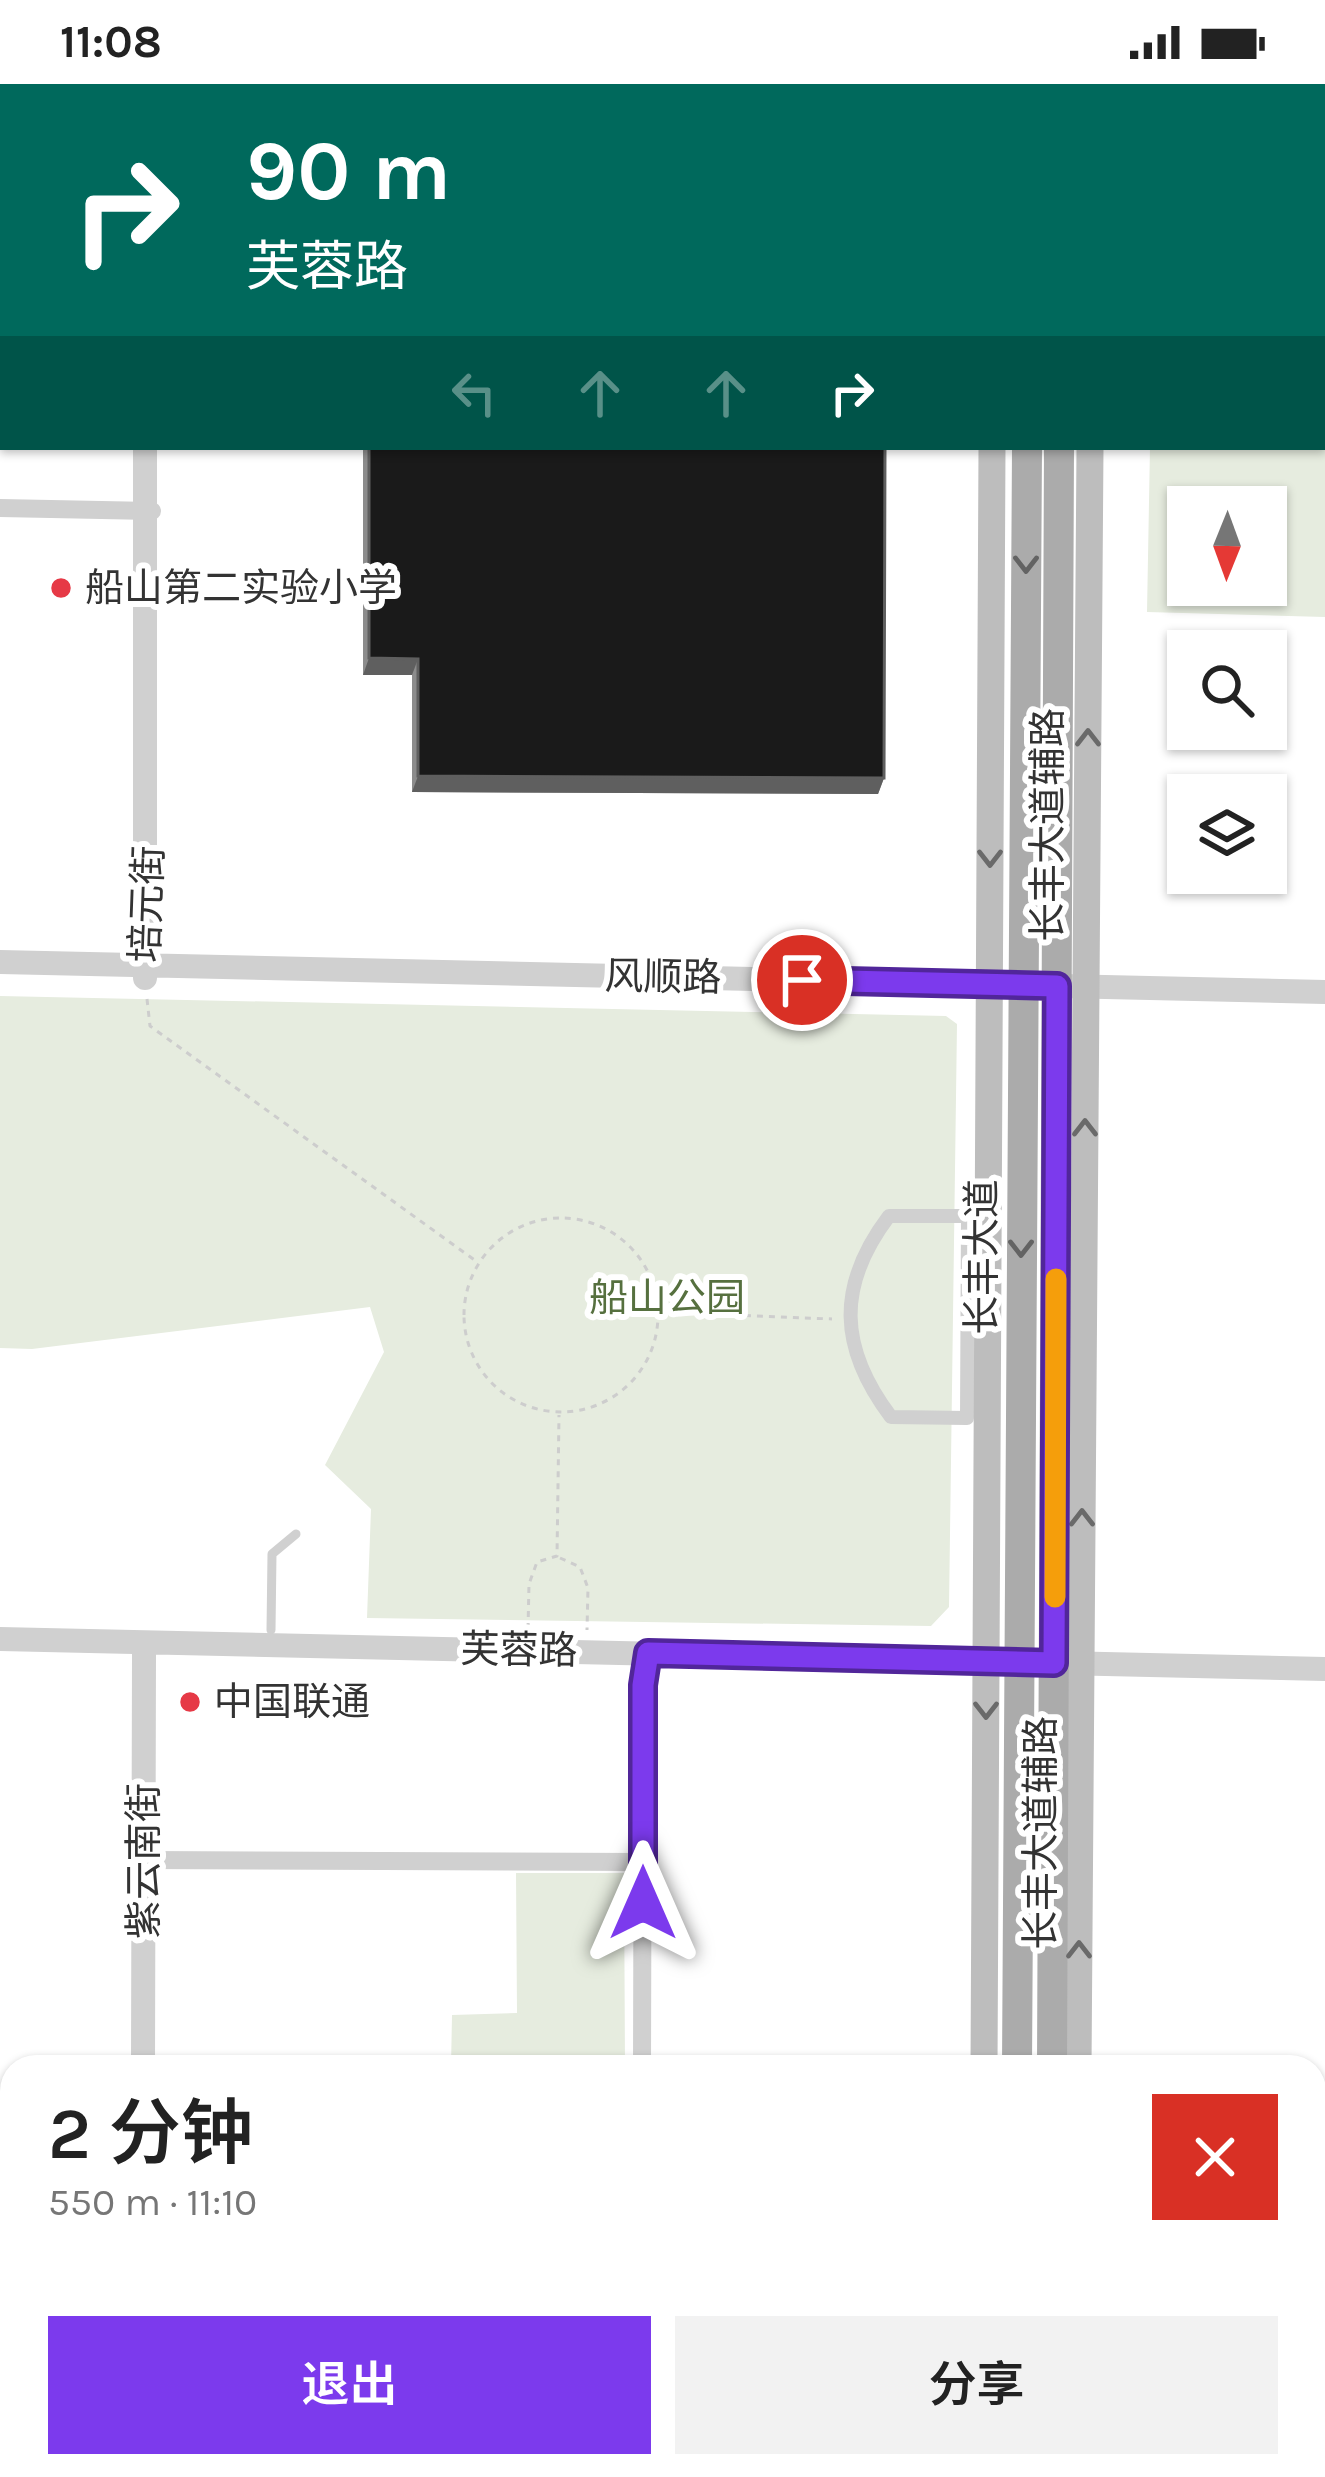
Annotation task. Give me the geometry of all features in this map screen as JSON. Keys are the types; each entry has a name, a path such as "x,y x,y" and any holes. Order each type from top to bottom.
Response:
{"main road":[{"name":"长丰大道辅路","path":"984,2055 992,450"},
{"name":"长丰大道","path":"1017,2055 1027,450"},
{"name":"长丰大道","path":"1052,2055 1068,1656 1071,994 1059,450"},
{"name":"长丰大道辅路","path":"1071,994 1090,450"},
{"name":"长丰大道辅路","path":"1068,1656 1078,2055"}],"street":[{"name":"培元街","path":"145,971 149,450"},
{"path":"0,508 148,511"},
{"name":"风顺路","path":"0,962 145,971 1071,994 1325,1006"},
{"name":"风顺路","path":"0,979 145,971"},
{"name":"风顺路","path":"1071,994 1325,992"},
{"path":"889,1216 968,1216 967,1418 891,1417 857,1364 851,1319 856,1271 889,1216"},
{"name":"芙蓉路","path":"0,1624 587,1637 986,1654"},
{"name":"芙蓉路","path":"0,1639 642,1653 1019,1654 1325,1669"},
{"path":"642,1653 642,2055"},
{"name":"紫云南街","path":"143,1654 143,2055"},
{"name":"芙蓉路","path":"1068,1656 1325,1654"},
{"path":"145,1860 643,1862"}],"lane":[{"path":"271,1630 272,1554 296,1534"}],"path":[{"path":"145,971 150,1026 478,1262"},
{"path":"562,1216 596,1223 628,1243 650,1272 660,1312 656,1341 639,1376 604,1404 559,1413 517,1402 483,1375 464,1336 465,1292 478,1262 492,1245 531,1221 562,1216"},
{"path":"660,1312 851,1319"},
{"path":"557,1556 559,1413"},
{"path":"528,1636 529,1584 537,1562 557,1556 580,1567 588,1588 587,1637"}],"green space":[{"path":"1150,450 1325,450 1325,617 1147,612"},
{"name":"船山公园","path":"0,996 946,1016 957,1024 949,1607 931,1626 367,1618 371,1509 325,1465 384,1352 370,1307 32,1349 0,1348"},
{"path":"516,1873 624,1873 625,2055 451,2055 452,2015 517,2013"}],"building":[{"path":"369,450 885,450 884,778 418,776 418,659 369,658"}],"slow traffic":[{"path":"1055,1597 1056,1279"}],"place":[{"name":"船山第二实验小学","path":"61,588"},
{"name":"中国联通","path":"190,1702"}],"route":[{"path":"643,1903 643,1685 648,1653 1054,1663 1057,986 802,980"}]}
